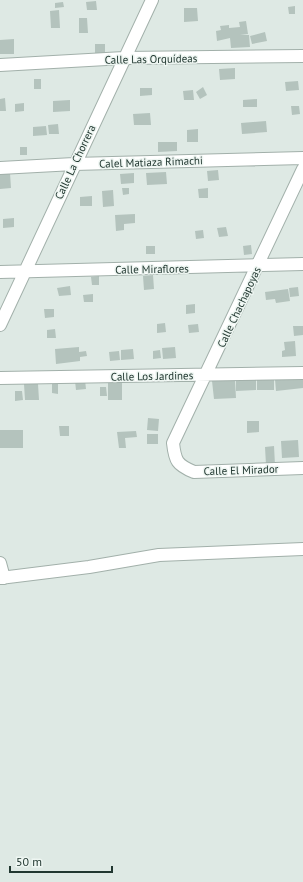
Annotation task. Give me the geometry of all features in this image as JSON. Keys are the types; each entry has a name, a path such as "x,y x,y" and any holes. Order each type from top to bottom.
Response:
{"street":[{"name":"Calle La Chorrera","path":"0,325 152,0"},
{"name":"Calle Las Orquídeas","path":"0,65 124,58 303,56"},
{"name":"Calel Matiaza Rimachi","path":"0,168 74,164 303,158"},
{"name":"Calle Chachapoyas","path":"173,443 207,375 303,169"},
{"name":"Calle Miraflores","path":"0,272 303,264"},
{"name":"Calle Los Jardines","path":"0,378 303,373"},
{"name":"Calle El Mirador","path":"173,443 175,459 184,468 194,472 303,468"},
{"path":"0,563 2,578 90,567 159,555 303,550"}],"building":[{"path":"96,1 97,10 87,10 86,2"},
{"path":"63,2 64,7 55,8 55,3"},
{"path":"295,6 295,14 289,14 288,7"},
{"path":"184,8 197,8 198,21 184,22"},
{"path":"59,10 60,28 51,28 50,11"},
{"path":"79,18 87,18 88,33 79,33"},
{"path":"246,21 248,34 240,35 249,35 250,47 231,48 230,38 217,41 216,31 221,30 220,26 229,25 229,28 240,27 239,22"},
{"path":"265,32 267,41 252,44 250,36"},
{"path":"14,39 14,54 0,54 0,40"},
{"path":"95,44 105,44 105,53 95,53"},
{"path":"235,68 235,79 220,80 219,69"},
{"path":"34,79 41,79 41,89 34,89"},
{"path":"298,81 299,90 286,91 285,82"},
{"path":"203,87 207,95 200,99 196,92"},
{"path":"140,88 152,88 152,95 140,96"},
{"path":"193,90 194,100 184,100 183,91"},
{"path":"5,98 6,111 0,111 0,99"},
{"path":"257,99 257,107 243,107 243,100"},
{"path":"70,100 70,111 53,112 53,101"},
{"path":"24,103 24,111 15,112 15,104"},
{"path":"291,106 299,106 300,114 292,115"},
{"path":"150,113 151,125 134,125 133,114"},
{"path":"266,121 267,132 242,134 241,123"},
{"path":"58,124 59,134 49,134 48,125"},
{"path":"46,126 47,135 33,136 33,127"},
{"path":"198,129 198,142 187,142 187,130"},
{"path":"158,142 177,142 177,151 158,152"},
{"path":"20,147 27,147 27,155 20,155"},
{"path":"218,170 219,180 208,181 207,171"},
{"path":"166,172 167,184 147,185 146,173"},
{"path":"10,173 11,188 0,189 0,174"},
{"path":"134,173 134,183 121,184 120,174"},
{"path":"122,188 129,188 129,194 123,195"},
{"path":"208,188 208,198 199,198 198,189"},
{"path":"113,190 114,206 103,207 102,191"},
{"path":"92,196 92,206 80,206 80,197"},
{"path":"135,214 135,223 124,224 124,230 116,231 115,215"},
{"path":"14,218 14,227 3,228 3,219"},
{"path":"226,227 228,236 219,237 217,228"},
{"path":"203,230 204,238 196,239 195,231"},
{"path":"251,245 252,254 244,255 243,246"},
{"path":"146,246 155,246 155,254 146,254"},
{"path":"153,275 154,289 144,290 143,276"},
{"path":"99,276 99,285 92,285 91,277"},
{"path":"70,286 71,295 59,296 57,288"},
{"path":"298,287 299,296 290,297 289,288"},
{"path":"288,289 290,301 276,303 275,299 266,300 265,292"},
{"path":"93,294 93,302 84,302 83,295"},
{"path":"195,304 195,313 186,314 186,305"},
{"path":"44,309 54,309 54,317 45,318"},
{"path":"165,323 166,332 157,333 157,324"},
{"path":"198,324 199,332 189,333 188,325"},
{"path":"293,326 303,326 303,335 294,336"},
{"path":"55,329 56,338 47,338 47,330"},
{"path":"295,341 296,356 282,357 282,351 285,350 284,342"},
{"path":"79,347 79,352 86,351 87,356 80,357 80,361 56,364 55,349"},
{"path":"175,347 176,358 163,359 162,348"},
{"path":"133,349 134,359 121,360 121,350"},
{"path":"160,350 161,358 153,359 153,351"},
{"path":"119,351 120,360 110,361 109,352"},
{"path":"303,377 303,388 276,391 275,379"},
{"path":"274,378 274,390 257,390 257,379"},
{"path":"256,379 256,390 236,391 236,380"},
{"path":"85,380 86,389 76,390 75,381"},
{"path":"108,380 122,380 122,400 108,400"},
{"path":"235,380 236,398 214,399 212,381"},
{"path":"24,384 38,384 39,400 25,400"},
{"path":"52,384 58,384 58,394 52,393"},
{"path":"100,387 106,387 107,396 100,396"},
{"path":"15,391 22,391 23,400 15,401"},
{"path":"148,418 159,419 158,431 147,430"},
{"path":"247,421 259,421 259,432 247,433"},
{"path":"59,426 69,426 69,436 60,436"},
{"path":"0,430 23,430 23,448 0,448"},
{"path":"136,431 137,437 125,438 126,448 119,448 117,432"},
{"path":"147,434 158,434 158,444 147,444"},
{"path":"298,440 299,457 282,458 281,441"},
{"path":"274,446 275,465 266,465 265,447"}]}
